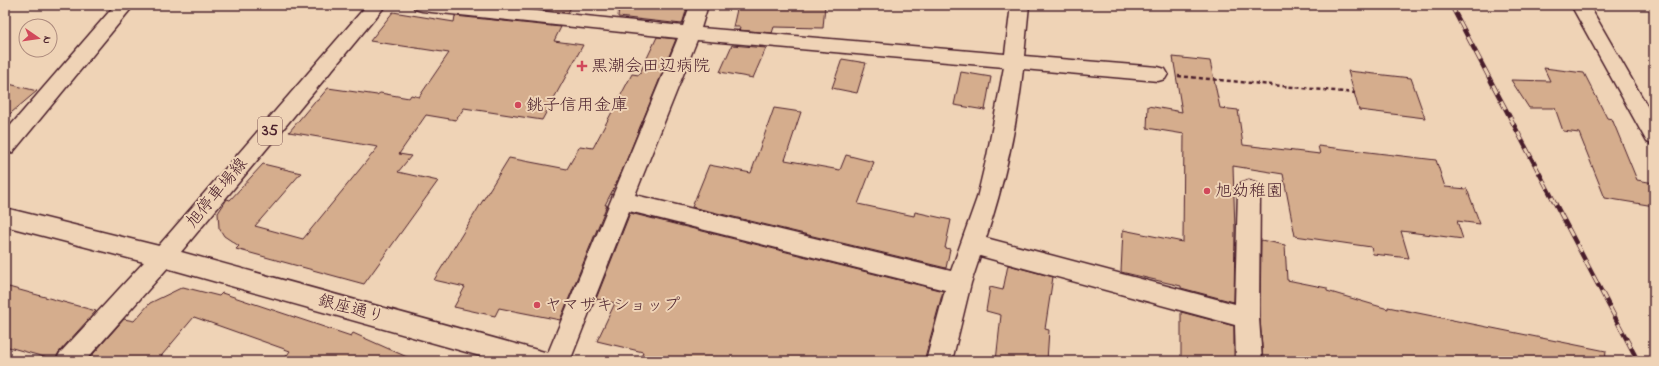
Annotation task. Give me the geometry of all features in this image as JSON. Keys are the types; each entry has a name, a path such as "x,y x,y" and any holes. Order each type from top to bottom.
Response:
{"street":[{"path":"5,146 125,5"},
{"name":"旭停車場線","path":"69,361 163,257 377,5"},
{"path":"422,5 690,33 1167,75"},
{"path":"558,361 690,33 699,5"},
{"path":"939,361 959,283 988,198 998,156 1014,61 1020,5"},
{"path":"1580,5 1654,137"},
{"path":"1249,188 1247,318 1249,361"},
{"path":"622,201 959,283"},
{"name":"銀座通り","path":"5,216 163,257 539,361"},
{"path":"972,244 1247,318"}],"path":[{"path":"1167,75 1354,92"}],"building":[{"path":"494,5 572,5 568,13"},
{"path":"619,5 688,5 682,24 618,17"},
{"path":"738,5 825,5 823,28 774,27 772,33 739,30 740,27 733,27"},
{"path":"393,12 454,22 455,16 561,27 554,41 583,45 542,120 464,108 456,120 426,115 399,154 411,156 398,172 438,181 364,284 236,249 239,246 224,236 219,228 218,213 227,199 230,200 263,164 301,173 255,226 303,239 378,147 289,132 328,88 377,95 380,93 409,98 411,95 419,97 449,53 370,41"},
{"path":"657,37 676,39 620,176 605,205 607,205 560,320 499,308 495,316 454,307 465,287 434,280 509,158 567,169 580,146 593,148 632,74 639,75"},
{"path":"732,45 766,48 753,78 720,72"},
{"path":"1173,57 1210,61 1220,108 1238,110 1243,145 1320,154 1318,146 1436,160 1445,187 1467,189 1480,224 1457,221 1463,239 1401,231 1409,258 1373,254 1371,247 1295,236 1283,174 1233,166 1235,230 1234,302 1181,288 1181,286 1121,272 1123,230 1183,242 1184,134 1147,128 1148,106 1182,112"},
{"path":"842,59 866,63 857,93 832,88"},
{"path":"1544,68 1584,73 1607,118 1612,119 1637,180 1654,183 1654,206 1605,198 1579,133 1563,131 1555,108 1529,108 1511,80 1550,81"},
{"path":"1348,71 1411,78 1425,118 1359,110"},
{"path":"961,72 991,77 985,110 954,105"},
{"path":"5,83 37,91 5,118"},
{"path":"774,108 801,112 785,160 840,170 846,155 874,162 858,204 914,216 915,212 951,220 945,248 950,249 946,268 692,207 709,165 751,173"},
{"path":"630,213 943,291 924,361 640,361 643,352 597,341 615,303 596,299"},
{"path":"1261,240 1285,245 1287,280 1327,288 1327,291 1388,309 1388,307 1606,351 1605,361 1263,361 1260,318"},
{"path":"1008,265 1053,277 1045,329 1049,330 1047,361 996,361 1001,315 986,311 990,287 1003,290"},
{"path":"5,286 96,311 59,352 55,360 5,346"},
{"path":"183,287 219,296 222,293 351,336 353,333 416,361 283,361 290,351 194,317 157,361 87,361 124,319 134,321 150,303"},
{"path":"1181,312 1234,326 1234,361 1181,361"}],"railway":[{"path":"1451,5 1638,361"}],"place":[{"name":"黒潮会田辺病院","path":"582,66"},
{"name":"銚子信用金庫","path":"518,105"},
{"name":"旭幼稚園","path":"1207,191"},
{"name":"ヤマザキショップ","path":"537,305"}]}
